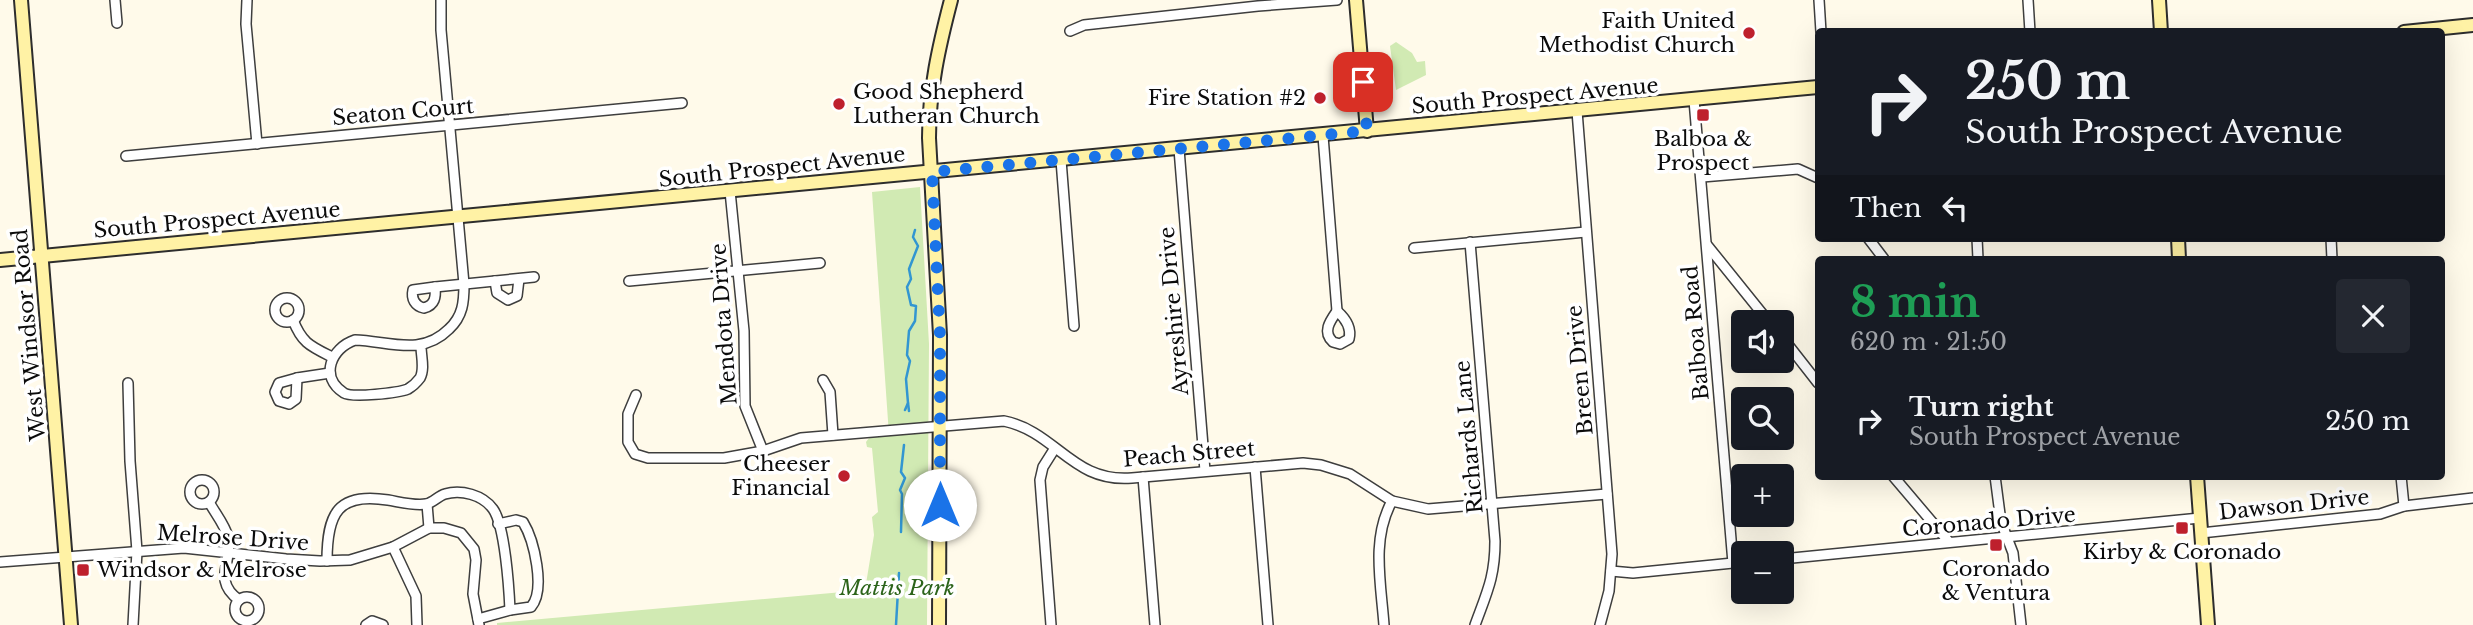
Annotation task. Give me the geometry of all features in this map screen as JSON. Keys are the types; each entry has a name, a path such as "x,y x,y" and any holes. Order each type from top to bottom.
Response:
{"main road":[{"name":"West Windsor Road","path":"21,0 71,625"},
{"path":"939,625 939,316 929,138 931,84 951,0"},
{"path":"1356,0 1367,131"},
{"path":"2159,0 2161,28"},
{"path":"2443,28 2473,25"},
{"name":"South Prospect Avenue","path":"0,260 1815,88"},
{"path":"2197,480 2208,625"}],"street":[{"path":"116,0 117,23"},
{"path":"247,0 246,24 257,144"},
{"path":"421,346 422,373 414,385 404,390 346,394 336,386 330,373 332,357 338,348 355,340 397,346 421,346 441,337 455,324 463,310 464,284 459,216 440,0"},
{"path":"1070,31 1084,25 1336,0"},
{"path":"1819,0 1822,28"},
{"path":"2028,0 2030,28"},
{"name":"Balboa Road","path":"1694,100 1736,541"},
{"name":"Seaton Court","path":"126,156 682,103"},
{"name":"Breen Drive","path":"1577,111 1611,542 1609,591 1600,625"},
{"path":"1323,136 1337,311"},
{"name":"Ayreshire Drive","path":"1179,149 1205,471"},
{"path":"1061,160 1074,326"},
{"path":"1702,177 1798,169 1815,177"},
{"name":"Mendota Drive","path":"730,191 744,331 745,405 763,451"},
{"path":"1413,248 1586,232"},
{"name":"Richards Lane","path":"1470,242 1495,568 1489,592 1475,625"},
{"path":"1871,242 1882,256"},
{"path":"1707,246 1759,310"},
{"path":"629,281 820,263"},
{"path":"435,287 534,277"},
{"path":"495,281 497,293 508,300 517,296 519,279"},
{"path":"293,320 306,344 332,357"},
{"path":"1794,352 1815,379"},
{"path":"296,379 330,373"},
{"path":"823,380 830,392 833,435"},
{"path":"128,383 137,551 132,625"},
{"name":"Peach Street","path":"636,395 628,414 628,442 630,448 641,457 724,457 763,451 802,438 1004,421 1032,430 1080,467 1100,475 1122,479 1303,463 1321,465 1350,474 1392,501 1427,509 1607,494"},
{"path":"1051,625 1040,480 1042,467 1055,448"},
{"path":"1255,467 1268,625"},
{"path":"1143,477 1155,625"},
{"path":"1896,480 1949,542"},
{"path":"1996,480 2001,522 2013,553 2021,625"},
{"path":"2401,480 2404,506"},
{"name":"Melrose Drive","path":"327,561 327,534 333,519 339,509 352,499 427,504 444,494 462,492 477,496 494,510 507,565 510,610"},
{"name":"Dawson Drive","path":"2201,533 2380,514 2404,506 2473,498"},
{"path":"1384,625 1379,543 1386,513 1392,501"},
{"path":"209,502 228,538 224,579 232,595 239,600"},
{"path":"427,504 429,528 454,529 461,533 474,549 476,560 473,594 478,622 510,610 531,607 538,595 536,561 523,522 516,520 498,524"},
{"name":"Coronado Drive","path":"1794,558 2200,518"},
{"name":"Melrose Drive","path":"66,557 184,548 327,561 350,559 393,547 429,528"},
{"path":"393,547 416,596 417,625"},
{"path":"0,562 66,557"},
{"path":"1611,571 1633,573 1731,564"},
{"path":"366,625 373,621 383,625"}],"green space":[{"path":"1396,42 1412,53 1417,62 1425,61 1426,75 1396,90 1390,46"},
{"name":"Mattis Park","path":"920,187 929,344 927,625 497,625 865,590 874,535 872,517 878,512 872,448 867,447 866,442 869,438 889,435 872,192"}],"waterway":[{"path":"905,410 908,403 906,379 910,361 907,355 909,331 915,321 916,306 911,305 907,287 911,279 909,269 918,246 913,237 915,230"},
{"path":"908,403 909,411"},
{"path":"901,532 900,490 905,478 901,472 904,445"},
{"path":"896,625 899,573"}],"place":[{"name":"Faith United Methodist Church","path":"1749,33"},
{"name":"Fire Station #2","path":"1320,98"},
{"name":"Good Shepherd Lutheran Church","path":"839,104"},
{"name":"Balboa & Prospect","path":"1703,115"},
{"name":"Cheeser Financial","path":"844,476"},
{"name":"Kirby & Coronado","path":"2182,528"},
{"name":"Coronado & Ventura","path":"1996,545"},
{"name":"Windsor & Melrose","path":"83,570"}],"route":[{"path":"940,505 940,335 932,172 1367,131 1363,82"}]}
